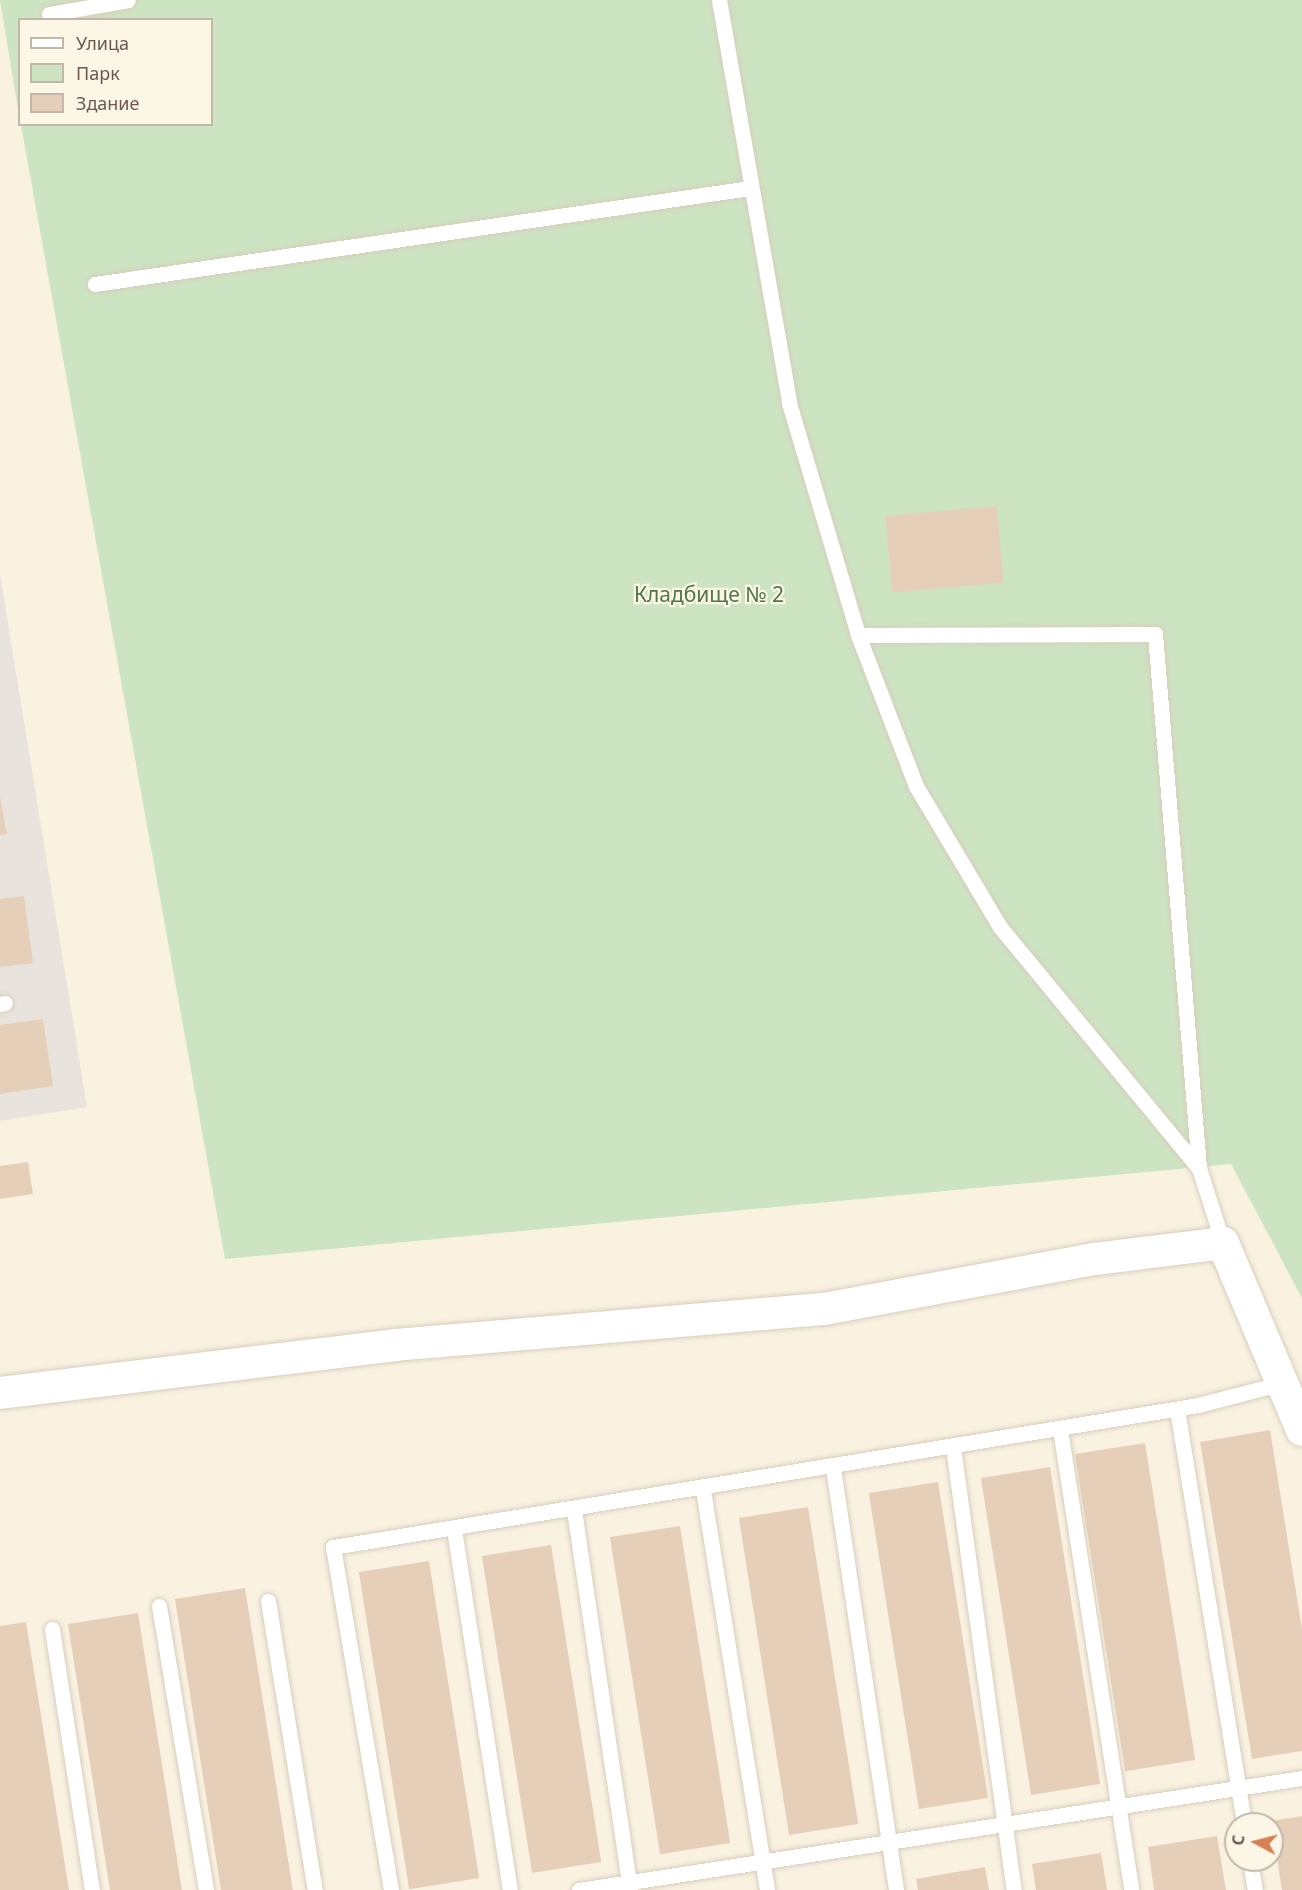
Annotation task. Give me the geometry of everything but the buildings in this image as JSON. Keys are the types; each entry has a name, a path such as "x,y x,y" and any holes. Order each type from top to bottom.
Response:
{"street":[{"path":"0,1393 394,1345 824,1309 1095,1259 1223,1243 1302,1430"}],"lane":[{"path":"50,14 128,0"},
{"path":"718,0 789,403 858,635 916,786 1000,927 1199,1168"},
{"path":"95,284 750,188"},
{"path":"858,635 1155,634 1199,1168 1223,1243"},
{"path":"391,1890 333,1547 703,1490 1177,1409 1283,1383"},
{"path":"1177,1409 1242,1812"},
{"path":"1059,1429 1131,1890"},
{"path":"953,1447 1014,1890"},
{"path":"833,1468 896,1890"},
{"path":"703,1490 767,1890"},
{"path":"574,1510 629,1886"},
{"path":"454,1529 510,1890"},
{"path":"268,1601 315,1890"},
{"path":"159,1606 206,1890"},
{"path":"52,1629 92,1890"},
{"path":"579,1890 629,1886 763,1862 1302,1778"},
{"path":"1252,1872 1254,1890"}],"shaded area":[{"path":"0,575 87,1107 0,1121"}],"green space":[{"name":"Кладбище № 2","path":"0,0 1302,0 1302,1298 1231,1164 225,1259 21,126 213,126 213,18 18,18 18,109"}]}
